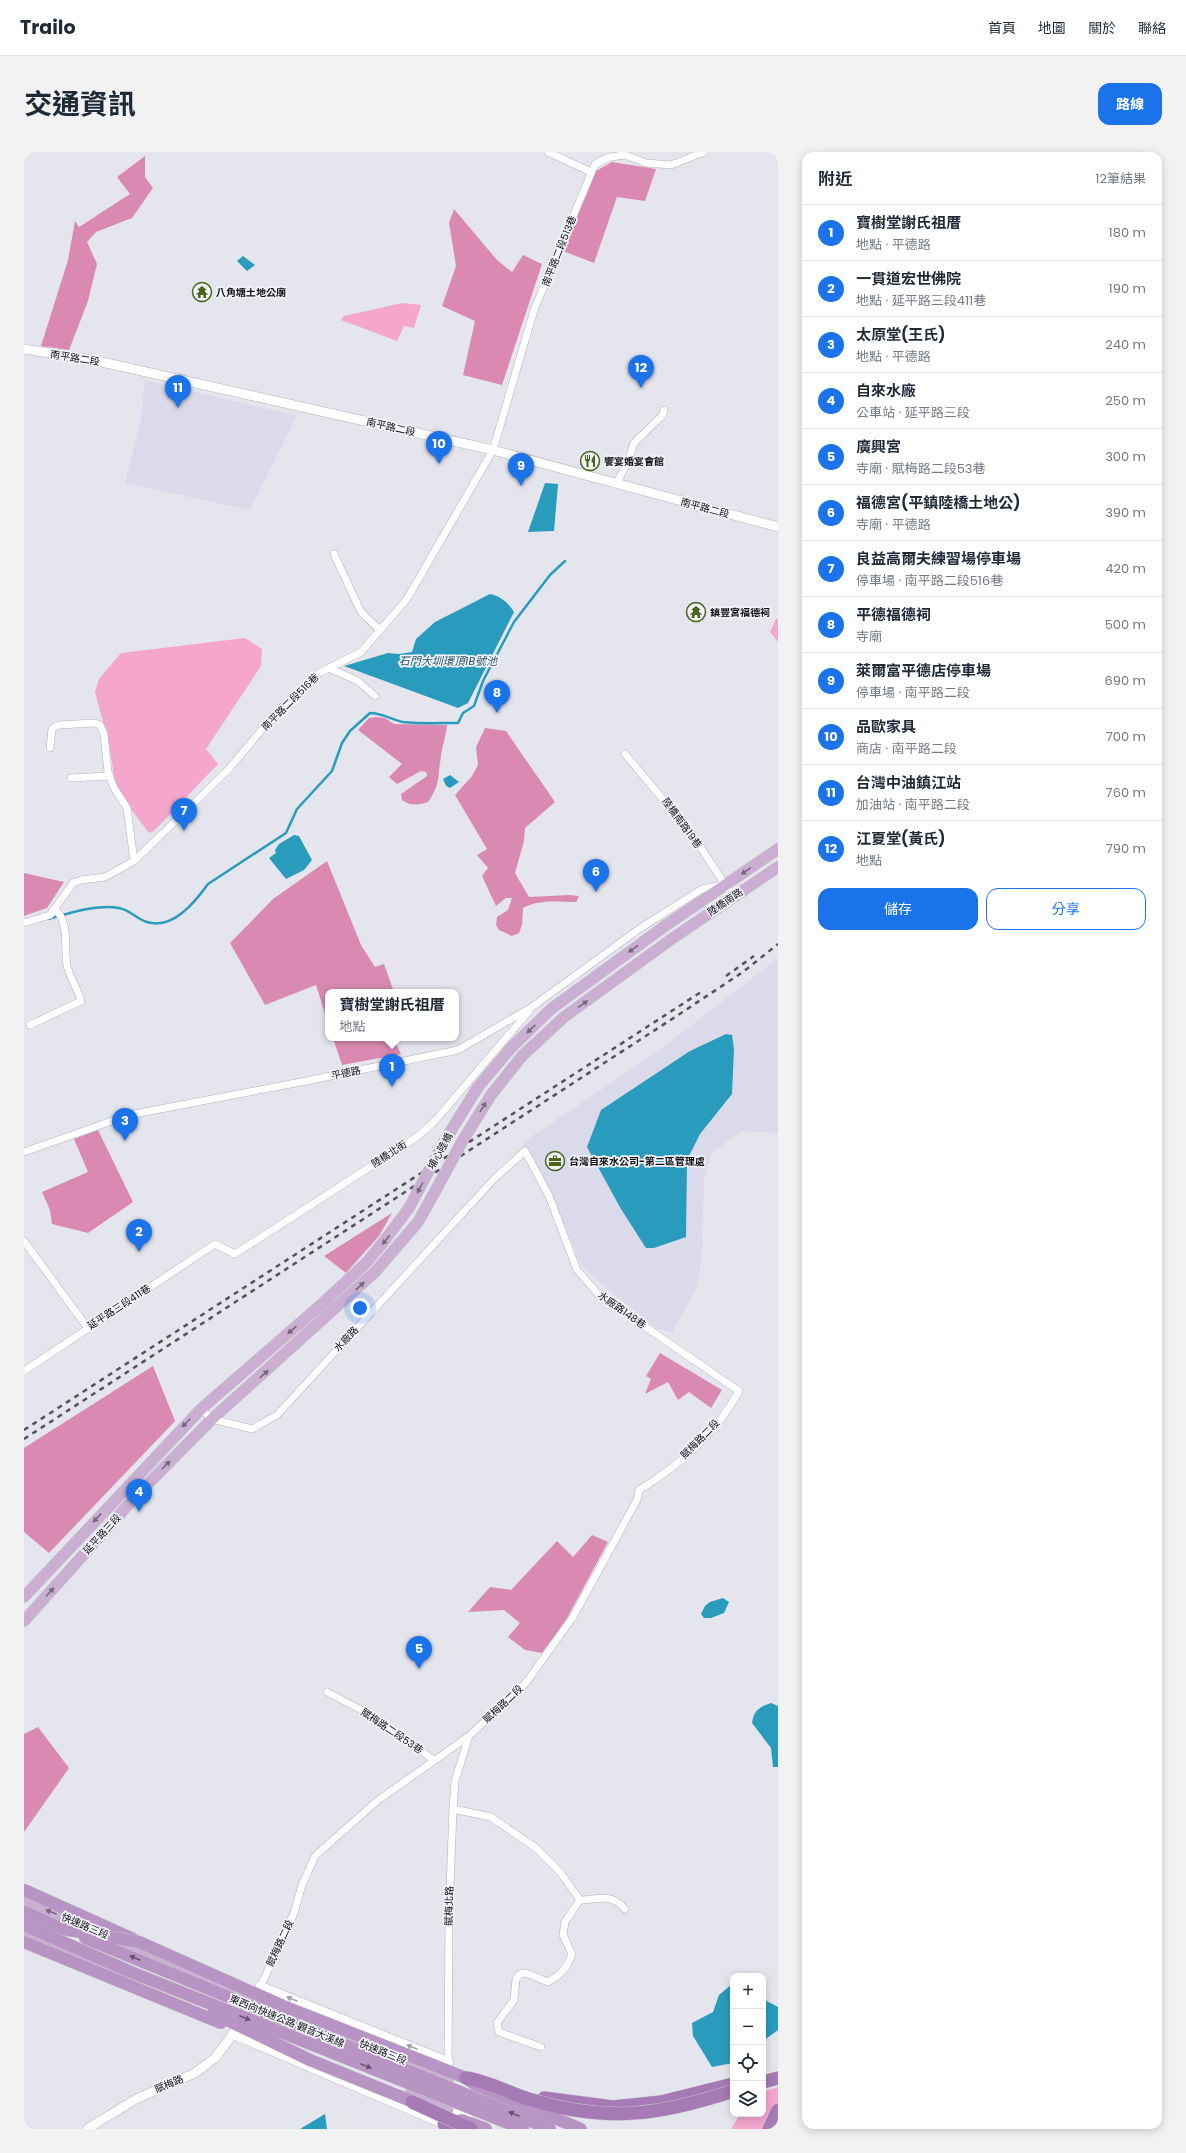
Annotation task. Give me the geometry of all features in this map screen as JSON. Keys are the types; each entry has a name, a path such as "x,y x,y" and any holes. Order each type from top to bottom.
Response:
{"highway":[{"path":"24,1890 283,2006 466,2078 477,2080 531,2100 553,2106 613,2115 661,2111 694,2104 730,2092"},
{"name":"東西向快速公路 觀音大溪線","path":"24,1912 62,1929 550,2129"},
{"name":"東西向快速公路 觀音大溪線","path":"24,1925 131,1972 523,2129"},
{"path":"62,1929 139,1942"},
{"path":"24,1942 412,2102 471,2129"},
{"path":"131,1972 310,2060"},
{"path":"766,2075 778,2072"},
{"path":"466,2078 476,2085 581,2129"},
{"path":"766,2081 778,2078"},
{"path":"500,2091 582,2104 613,2107 661,2102 730,2085"},
{"path":"412,2102 487,2129"},
{"path":"769,2129 778,2110"}],"main road":[{"name":"陸橋南路","path":"664,926 778,849"},
{"name":"陸橋南路","path":"673,938 778,867"},
{"name":"埔心陸橋","path":"225,1387 323,1303 366,1263 408,1208 444,1142 478,1087 510,1049 551,1009 664,926"},
{"name":"埔心陸橋","path":"235,1400 376,1272 418,1222 463,1140 491,1095 522,1056 564,1017 673,938"},
{"name":"延平路三段","path":"24,1597 201,1409 225,1387"},
{"name":"延平路三段","path":"24,1621 137,1494 212,1420 235,1400"},
{"name":"快速路三段","path":"24,1900 254,2000 448,2079"},
{"path":"24,1934 235,2030 448,2110"}],"street":[{"path":"548,152 591,172"},
{"name":"南平路二段513巷","path":"493,450 534,310 595,164 610,157 624,155 646,163 671,165 704,152"},
{"name":"南平路二段","path":"24,349 93,360 493,450 778,527"},
{"path":"616,484 628,462 634,443 663,415 664,410"},
{"name":"南平路二段516巷","path":"24,923 50,915 56,910 73,883 81,880 105,877 134,861 227,771 275,714 319,673 360,652 407,599 493,450"},
{"path":"334,554 361,612 380,630"},
{"path":"329,668 358,680 375,696"},
{"path":"50,748 52,729 58,725 95,723 100,725 104,734 109,776 114,788 127,808 134,861"},
{"name":"陸橋南路19巷","path":"625,754 679,816 733,897"},
{"path":"71,778 109,776"},
{"name":"陸橋南路","path":"639,929 702,889 725,884"},
{"path":"30,1025 81,1001 68,966 63,922 56,910"},
{"name":"平德路","path":"24,1152 130,1115 458,1050 532,1007 639,929"},
{"name":"陸橋北街","path":"215,1244 235,1254 418,1136 434,1122 532,1007"},
{"name":"水廠路148巷","path":"525,1151 549,1196 577,1270 599,1295 739,1391"},
{"name":"水廠路","path":"212,1420 252,1429 277,1414 493,1180 525,1151"},
{"path":"24,1241 87,1327"},
{"name":"延平路三段411巷","path":"24,1371 87,1327 215,1244"},
{"name":"賦梅路二段","path":"254,2000 294,1913 302,1885 315,1856 377,1802 469,1736 525,1684 573,1617 637,1500 639,1490 653,1481 696,1446 730,1408 739,1391"},
{"path":"201,1409 212,1420"},
{"name":"賦梅路二段53巷","path":"327,1692 371,1715 434,1760"},
{"name":"賦梅北路","path":"448,2110 449,1914 453,1809 455,1781 469,1736"},
{"path":"453,1809 491,1817 536,1848 560,1872 580,1900"},
{"path":"580,1900 612,1898 617,1900 625,1909"},
{"path":"541,2046 498,2032 497,2023 514,2000 516,1979 520,1974 526,1973 548,1982 560,1975 568,1964 572,1954 563,1934 565,1922 580,1900"},
{"name":"快速路三段","path":"260,1986 448,2062"},
{"path":"235,2030 448,2127 448,2110 487,2129"},
{"name":"賦梅路","path":"87,2129 136,2099 195,2073 215,2058 235,2030"},
{"name":"快速路三段","path":"448,2079 500,2091 545,2112 564,2129"}],"shaded area":[{"path":"145,156 145,177 153,188 132,218 96,232 87,242 97,264 88,301 69,350 41,346 68,260 75,221 79,227 130,194 117,177"},
{"path":"612,162 656,169 645,201 617,197 594,263 563,251 596,171"},
{"path":"454,209 497,260 512,272 523,255 542,264 502,385 463,375 475,321 442,306 456,266 449,223"},
{"path":"402,303 421,305 414,328 404,326 397,341 341,320 344,316"},
{"path":"145,380 297,416 250,510 125,483 142,414"},
{"path":"776,619 778,619 778,642 770,632"},
{"path":"245,638 262,649 261,666 206,749 218,764 154,831 149,833 133,812 115,782 109,744 95,692 99,679 121,653"},
{"path":"369,718 385,718 394,724 447,725 437,785 428,802 411,804 402,800 401,794 427,776 426,772 421,771 397,784 389,777 402,764 358,730"},
{"path":"485,728 506,731 555,802 525,828 524,841 515,873 529,897 579,896 576,902 542,902 523,908 522,925 519,933 512,936 499,930 496,925 497,917 508,910 512,898 506,898 496,906 482,876 488,868 477,855 487,849 455,795 472,776 478,765 476,747"},
{"path":"327,861 361,945 375,967 384,964 393,989 325,989 325,1014 316,985 265,1005 230,943 273,899"},
{"path":"24,873 64,882 47,908 24,916"},
{"path":"778,958 778,1133 743,1131 711,1153 704,1179 702,1257 697,1288 672,1332 657,1329 583,1268 552,1198 522,1143 657,1052"},
{"path":"334,1041 394,1041 401,1054 342,1065"},
{"path":"98,1130 133,1202 88,1233 52,1224 50,1210 42,1192 88,1172 74,1139"},
{"path":"392,1213 379,1236 346,1273 324,1256"},
{"path":"660,1353 722,1390 711,1408 689,1392 678,1400 668,1382 645,1394 651,1379 646,1376"},
{"path":"153,1366 175,1421 49,1553 24,1532 24,1448"},
{"path":"592,1535 608,1542 566,1620 542,1653 525,1650 508,1637 520,1623 504,1610 468,1612 490,1587 511,1590 557,1541 573,1557"},
{"path":"38,1727 69,1768 24,1832 24,1734"},
{"path":"778,2087 778,2129 731,2129 738,2117 766,2117 766,2091"}],"water":[{"path":"243,256 255,265 247,271 237,261"},
{"path":"545,483 558,484 554,531 528,532"},
{"name":"石門大圳環頂1B號池","path":"490,594 504,600 514,612 468,703 458,708 344,666 388,653 399,654 412,652 416,639 435,622"},
{"path":"450,775 459,782 450,788 446,786 443,779"},
{"path":"294,835 299,836 312,860 304,870 286,879 269,858 276,853 275,850 279,844"},
{"path":"726,1034 732,1035 734,1049 732,1094 700,1134 687,1160 686,1237 654,1248 646,1248 621,1209 587,1147 601,1110 690,1051"},
{"path":"723,1598 729,1602 724,1613 711,1618 704,1618 701,1614 705,1606 710,1602"},
{"path":"771,1703 778,1706 778,1767 773,1767 771,1748 752,1723 756,1712 763,1706"},
{"path":"730,1986 730,2064 712,2067 693,2036 692,2023 713,2012 719,1995"},
{"path":"766,2001 778,2007 778,2030 766,2039"},
{"path":"325,2114 327,2129 300,2129"}],"waterway":[{"path":"49,919 93,908 111,907 123,909 147,922 166,922 182,913 190,906 208,884 286,833 297,809 332,771 342,743 350,731 370,713 379,714 403,722 458,723 463,713 474,706 483,681 514,622 550,575 565,561"}],"railway":[{"path":"24,1439 672,1019 743,972 778,944"},
{"path":"726,976 754,956"},
{"path":"24,1430 701,992"}],"place":[{"name":"八角塘土地公廟","path":"202,292"},
{"name":"江夏堂(黃氏)","path":"641,388"},
{"name":"台灣中油鎮江站","path":"178,408"},
{"name":"饗宴婚宴會館","path":"590,461"},
{"name":"品歐家具","path":"439,464"},
{"name":"萊爾富平德店停車場","path":"521,486"},
{"name":"鎮豐宮福德祠","path":"696,612"},
{"name":"平德福德祠","path":"497,713"},
{"name":"良益高爾夫練習場停車場","path":"184,831"},
{"name":"福德宮(平鎮陸橋土地公)","path":"596,892"},
{"name":"寶樹堂謝氏祖厝","path":"392,1087"},
{"name":"太原堂(王氏)","path":"125,1141"},
{"name":"台灣自來水公司-第二區管理處","path":"555,1161"},
{"name":"一貫道宏世佛院","path":"139,1252"},
{"name":"自來水廠","path":"139,1512"},
{"name":"廣興宮","path":"419,1669"}]}
